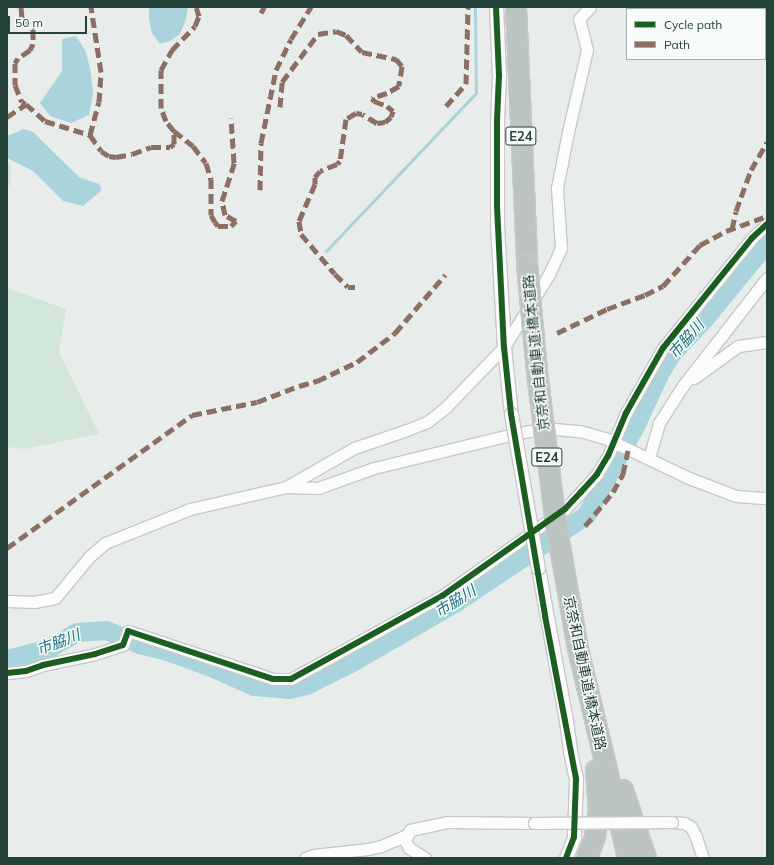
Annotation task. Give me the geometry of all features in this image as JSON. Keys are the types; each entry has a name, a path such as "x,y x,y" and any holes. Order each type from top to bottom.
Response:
{"highway":[{"name":"京奈和自動車道;橋本道路","path":"516,7 527,264 537,372 556,524 578,650 628,858"},
{"path":"585,678 646,858"},
{"path":"587,858 595,837 599,810 598,781 591,746 595,723"}],"street":[{"path":"496,7 499,75 497,121 497,212 504,347 511,414 576,779 574,837 566,858"},
{"path":"286,487 354,448 427,422 446,407 504,347 549,274 561,248 558,188 568,132 587,50 579,19 590,7"},
{"path":"7,673 26,671 43,665 95,654 123,645 128,631 273,679 291,679 442,596 565,509 597,474 608,456 626,412 663,348 752,238 767,224"},
{"path":"649,458 659,423 682,386 767,278"},
{"path":"682,386 738,346 767,342"},
{"path":"7,601 34,602 55,598 97,549 105,543 142,526 190,509 286,487 318,488 374,468 529,431 555,429 580,431 605,438 689,478 736,496 767,498"},
{"path":"305,858 314,855 368,849 381,846 405,836 410,830 415,828 448,822 672,822 684,823 691,827 703,858"},
{"path":"405,836 405,840 409,848 425,858"}],"green space":[{"path":"7,158 11,167 10,184 7,189"},
{"path":"7,288 66,309 59,352 99,434 25,449 7,447"}],"water":[{"path":"149,7 188,7 186,19 180,34 170,41 160,44 152,33 149,19"},
{"path":"76,36 86,52 91,73 93,94 89,115 71,123 50,116 40,103 62,71 62,39"},
{"path":"24,129 33,132 79,177 99,184 102,190 83,206 63,201 33,171 7,158 7,136"}],"waterway":[{"path":"326,251 476,93 475,7"},
{"name":"市脇川","path":"7,659 49,648 77,632 106,630 139,644 167,651 211,667 254,686 289,689 306,685 352,662 456,602 586,515 635,426 659,374 671,354 704,319 767,242"}],"marked path":[{"path":"21,7 22,18 33,29 33,44 30,50 18,58 15,63 15,85 22,102 26,104"},
{"path":"90,135 99,102 101,72 91,7"},
{"path":"7,117 26,104 45,121 90,135 101,151 109,156 116,157 132,154 151,147 170,147 174,144 174,131 166,121 161,108 161,70 172,50 195,26 199,16 196,7"},
{"path":"261,13 264,7"},
{"path":"260,190 261,143 276,70 291,39 311,7"},
{"path":"446,106 466,84 468,7"},
{"path":"280,107 282,82 318,34 336,31 346,35 362,52 396,59 402,66 399,86 387,93 372,98 374,101 387,106 393,111 391,117 385,122 377,123 362,114 356,113 346,119 340,161 337,164 320,171 315,177 315,184 299,221 301,234 348,287 355,287"},
{"path":"174,131 193,146 206,163 211,179 211,215 215,222 218,226 231,226 236,221 225,215 222,201 234,163 231,118"},
{"path":"732,229 736,211 751,170 767,142"},
{"path":"557,333 607,309 645,295 663,286 700,245 726,231 767,216"},
{"path":"7,548 192,415 257,402 299,386 317,381 357,362 395,333 445,275"},
{"path":"585,526 613,492 623,474 628,451"}],"cycle path":[{"path":"496,7 499,75 497,121 497,206 504,347 511,414 545,616 576,779 574,837 566,858"},
{"path":"7,673 26,671 43,665 95,654 123,645 128,631 273,679 291,679 442,596 565,509 597,474 608,456 626,413 663,348 752,238 767,224"}]}
